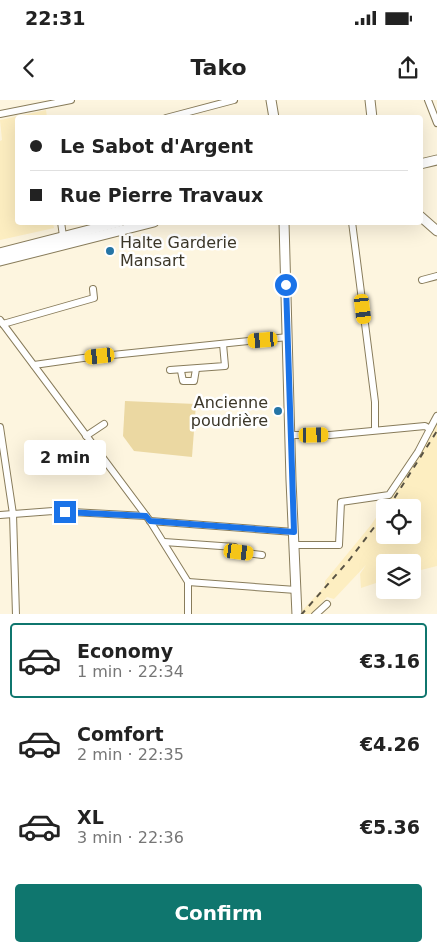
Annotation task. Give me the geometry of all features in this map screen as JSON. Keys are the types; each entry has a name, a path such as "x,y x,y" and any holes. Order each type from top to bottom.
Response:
{"main road":[{"path":"271,100 274,115"},
{"path":"370,100 372,115"},
{"path":"423,156 437,154"},
{"path":"423,163 437,160"},
{"path":"423,219 437,231"},
{"path":"0,253 108,225"},
{"path":"0,261 142,225"},
{"path":"284,225 297,614"}],"street":[{"path":"0,114 34,104 71,100"},
{"path":"177,115 234,100"},
{"path":"437,102 428,102 437,123"},
{"path":"61,225 63,236"},
{"path":"352,225 375,402 375,430"},
{"path":"422,280 437,276"},
{"path":"93,290 94,298 2,326 34,366 164,542 188,582 188,614"},
{"path":"34,366 45,362 288,337"},
{"path":"170,370 181,371 226,366 223,344"},
{"path":"181,371 183,381 194,381 196,369"},
{"path":"294,545 339,545 341,502 389,495 418,452 437,416"},
{"path":"86,436 104,424"},
{"path":"290,436 330,435 425,426 430,429"},
{"path":"0,427 12,514 16,614"},
{"path":"0,516 54,511 294,532"},
{"path":"164,542 235,547 239,552 262,555"},
{"path":"188,582 296,590"},
{"path":"315,614 327,604"}],"shaded area":[{"path":"46,110 47,115 23,115"},
{"path":"15,117 15,225 53,225 54,228 0,240 0,141 2,140 0,120"},
{"path":"125,401 196,404 192,457 134,451 123,436"},
{"path":"437,420 437,566 421,570 421,554 376,554 376,583 361,588 360,574 366,565 334,599 327,597 311,614 299,614 325,586 325,581 376,518 376,544 421,544 421,499 389,499"}],"railway":[{"path":"394,499 437,431"},
{"path":"302,614 350,559 376,525"}],"place":[{"name":"Halte Garderie Mansart","path":"110,251"},
{"name":"Ancienne poudrière","path":"278,411"}],"route":[{"path":"65,512 146,516 150,521 294,532 286,285"}]}
